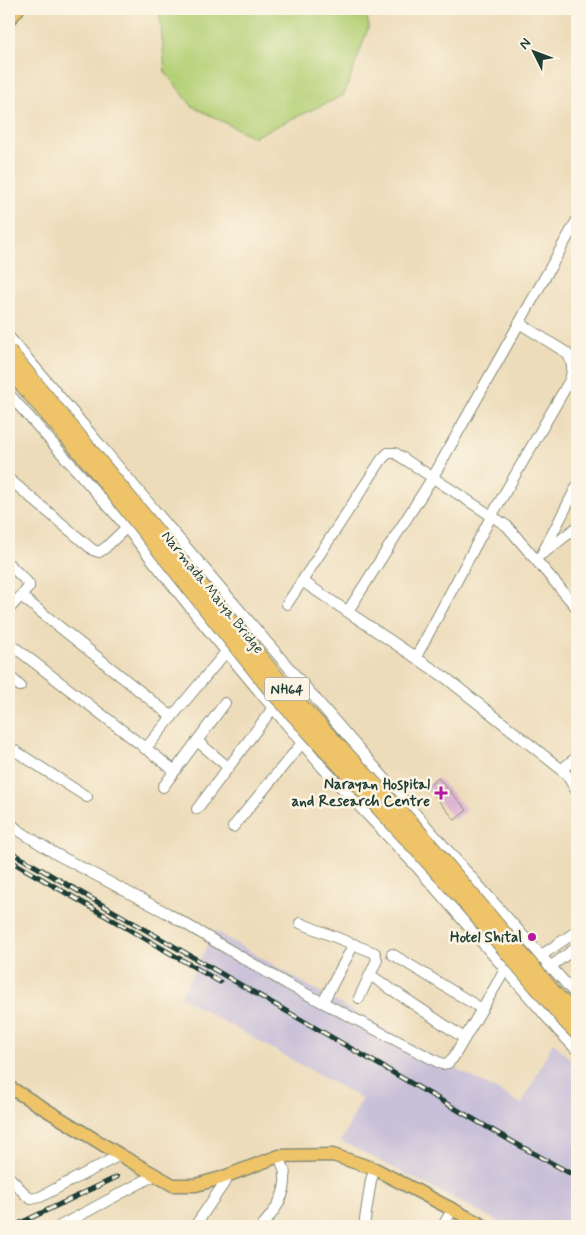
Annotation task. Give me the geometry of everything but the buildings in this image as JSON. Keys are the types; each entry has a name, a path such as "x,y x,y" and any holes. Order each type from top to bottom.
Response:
{"highway":[{"name":"NH64","path":"9,351 292,696 414,826 550,987 577,1016"},
{"name":"Narmada Maiya Bridge","path":"9,370 91,465 269,688 461,898 577,1033"}],"main road":[{"path":"9,20 18,9"},
{"path":"9,1087 120,1156 173,1185 196,1185 229,1176 279,1156 333,1155 375,1169 484,1226"}],"street":[{"path":"348,611 433,477 577,220"},
{"path":"416,657 492,515 570,380 575,364 567,353 519,323"},
{"path":"9,337 196,560 577,996"},
{"name":"NH64","path":"9,394 126,528 322,767 416,866 577,1050"},
{"path":"287,604 382,459 388,453 395,453 507,526 539,557 577,608"},
{"path":"9,479 93,550 98,552 105,548 126,528"},
{"path":"539,557 577,486"},
{"path":"539,557 577,527"},
{"path":"9,564 29,582 29,587 9,608"},
{"path":"302,581 446,678 561,770 574,784 577,792"},
{"path":"21,596 172,717"},
{"path":"9,643 175,771"},
{"path":"145,749 226,652"},
{"path":"9,676 20,686"},
{"path":"163,787 225,703"},
{"path":"196,810 273,708"},
{"path":"196,741 228,767"},
{"path":"233,827 302,743"},
{"path":"9,747 87,797"},
{"path":"561,770 577,758"},
{"path":"9,822 18,830 56,854 167,913 288,984 442,1064 450,1062 482,1009 508,972 541,956 577,931"},
{"path":"300,924 376,953 377,960 359,998"},
{"path":"323,1002 354,944"},
{"path":"520,987 577,947"},
{"path":"392,954 482,1009"},
{"path":"370,975 464,1038"},
{"path":"9,1177 32,1199 40,1197 120,1156"},
{"path":"262,1226 284,1194 285,1175 279,1156"},
{"path":"364,1226 371,1180 375,1169"},
{"path":"63,1224 155,1176"},
{"path":"195,1226 229,1176"},
{"path":"443,1226 452,1210"}],"shaded area":[{"path":"215,931 381,1028 522,1104 553,1042 577,1066 577,1226 507,1226 341,1141 362,1099 180,997"}],"green space":[{"path":"162,9 365,9 369,26 344,95 253,137 192,106 165,72 160,15"}],"railway":[{"path":"9,851 513,1142 577,1177"},
{"path":"9,860 220,982"},
{"path":"14,1226 117,1177"}],"place":[{"name":"Narayan Hospital and Research Centre","path":"441,793"},
{"name":"Hotel Shital","path":"532,937"}]}
